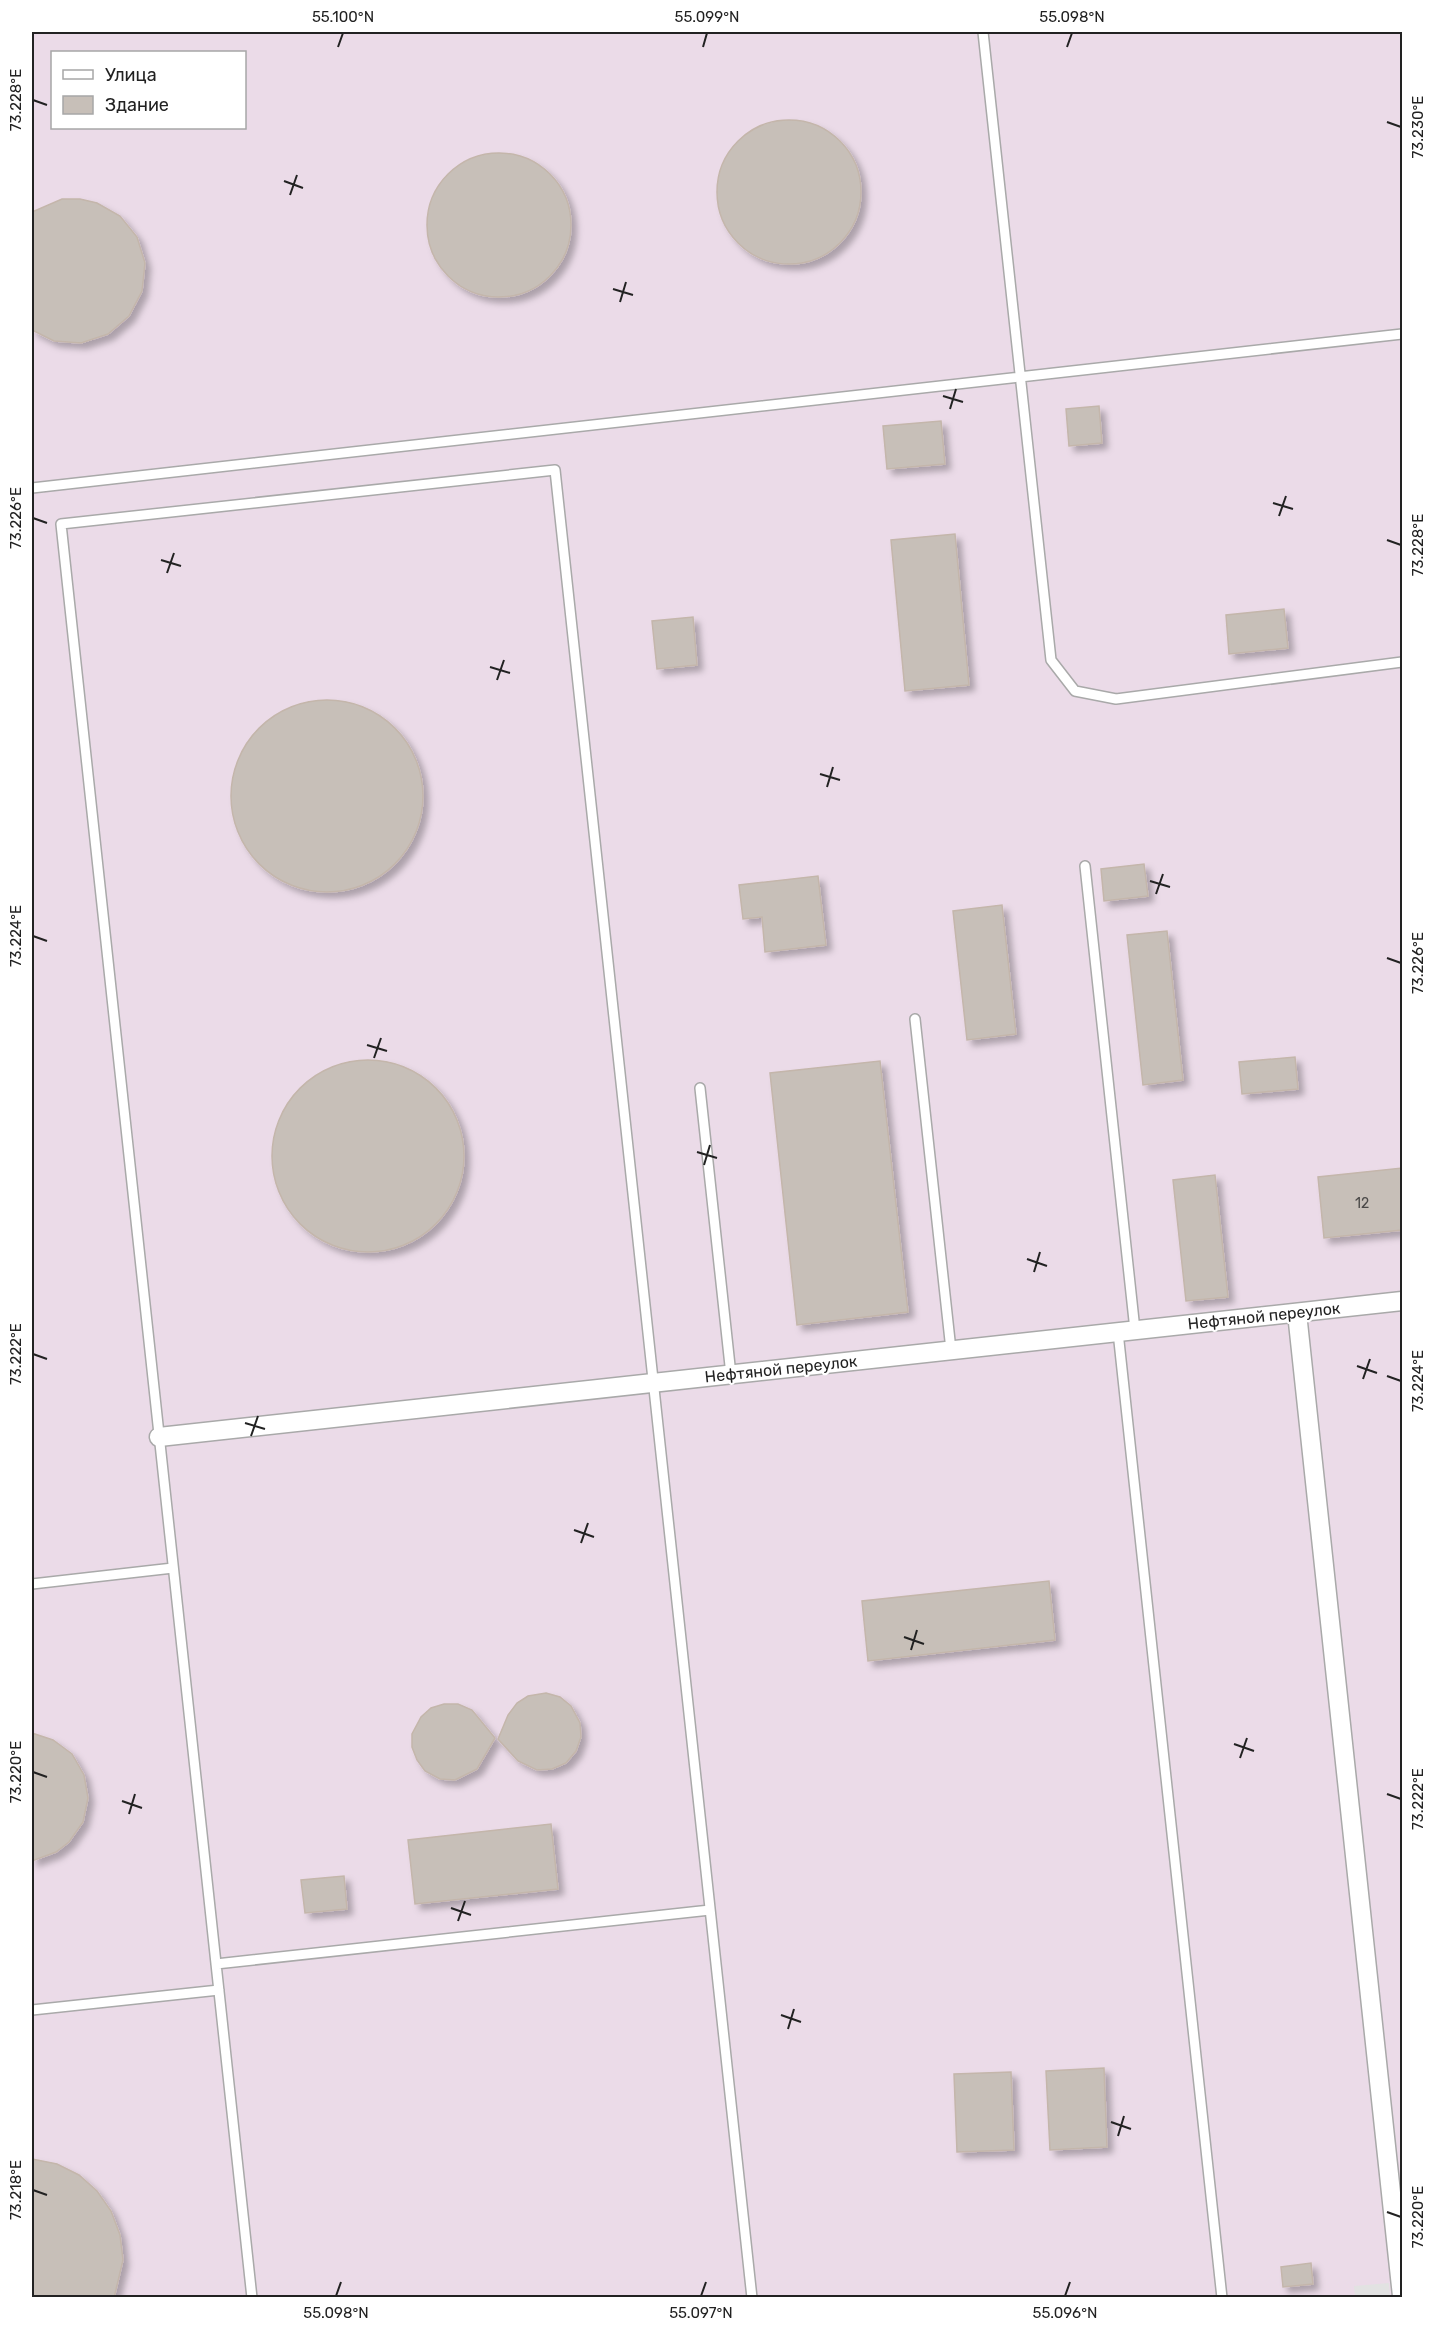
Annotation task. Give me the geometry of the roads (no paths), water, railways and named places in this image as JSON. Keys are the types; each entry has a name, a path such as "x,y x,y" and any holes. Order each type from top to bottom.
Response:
{"street":[{"name":"Нефтяной переулок","path":"159,1437 1402,1301"},
{"path":"1297,1313 1402,2296"}],"lane":[{"path":"983,32 1051,660 1075,691 1116,699 1402,662"},
{"path":"32,488 1402,334"},
{"path":"252,2298 61,524 555,470 752,2298"},
{"path":"1085,866 1126,1331 1222,2298"},
{"path":"915,1019 951,1350"},
{"path":"700,1088 731,1375"},
{"path":"32,1584 173,1568"},
{"path":"216,1964 710,1910"},
{"path":"32,2010 219,1990"}]}
